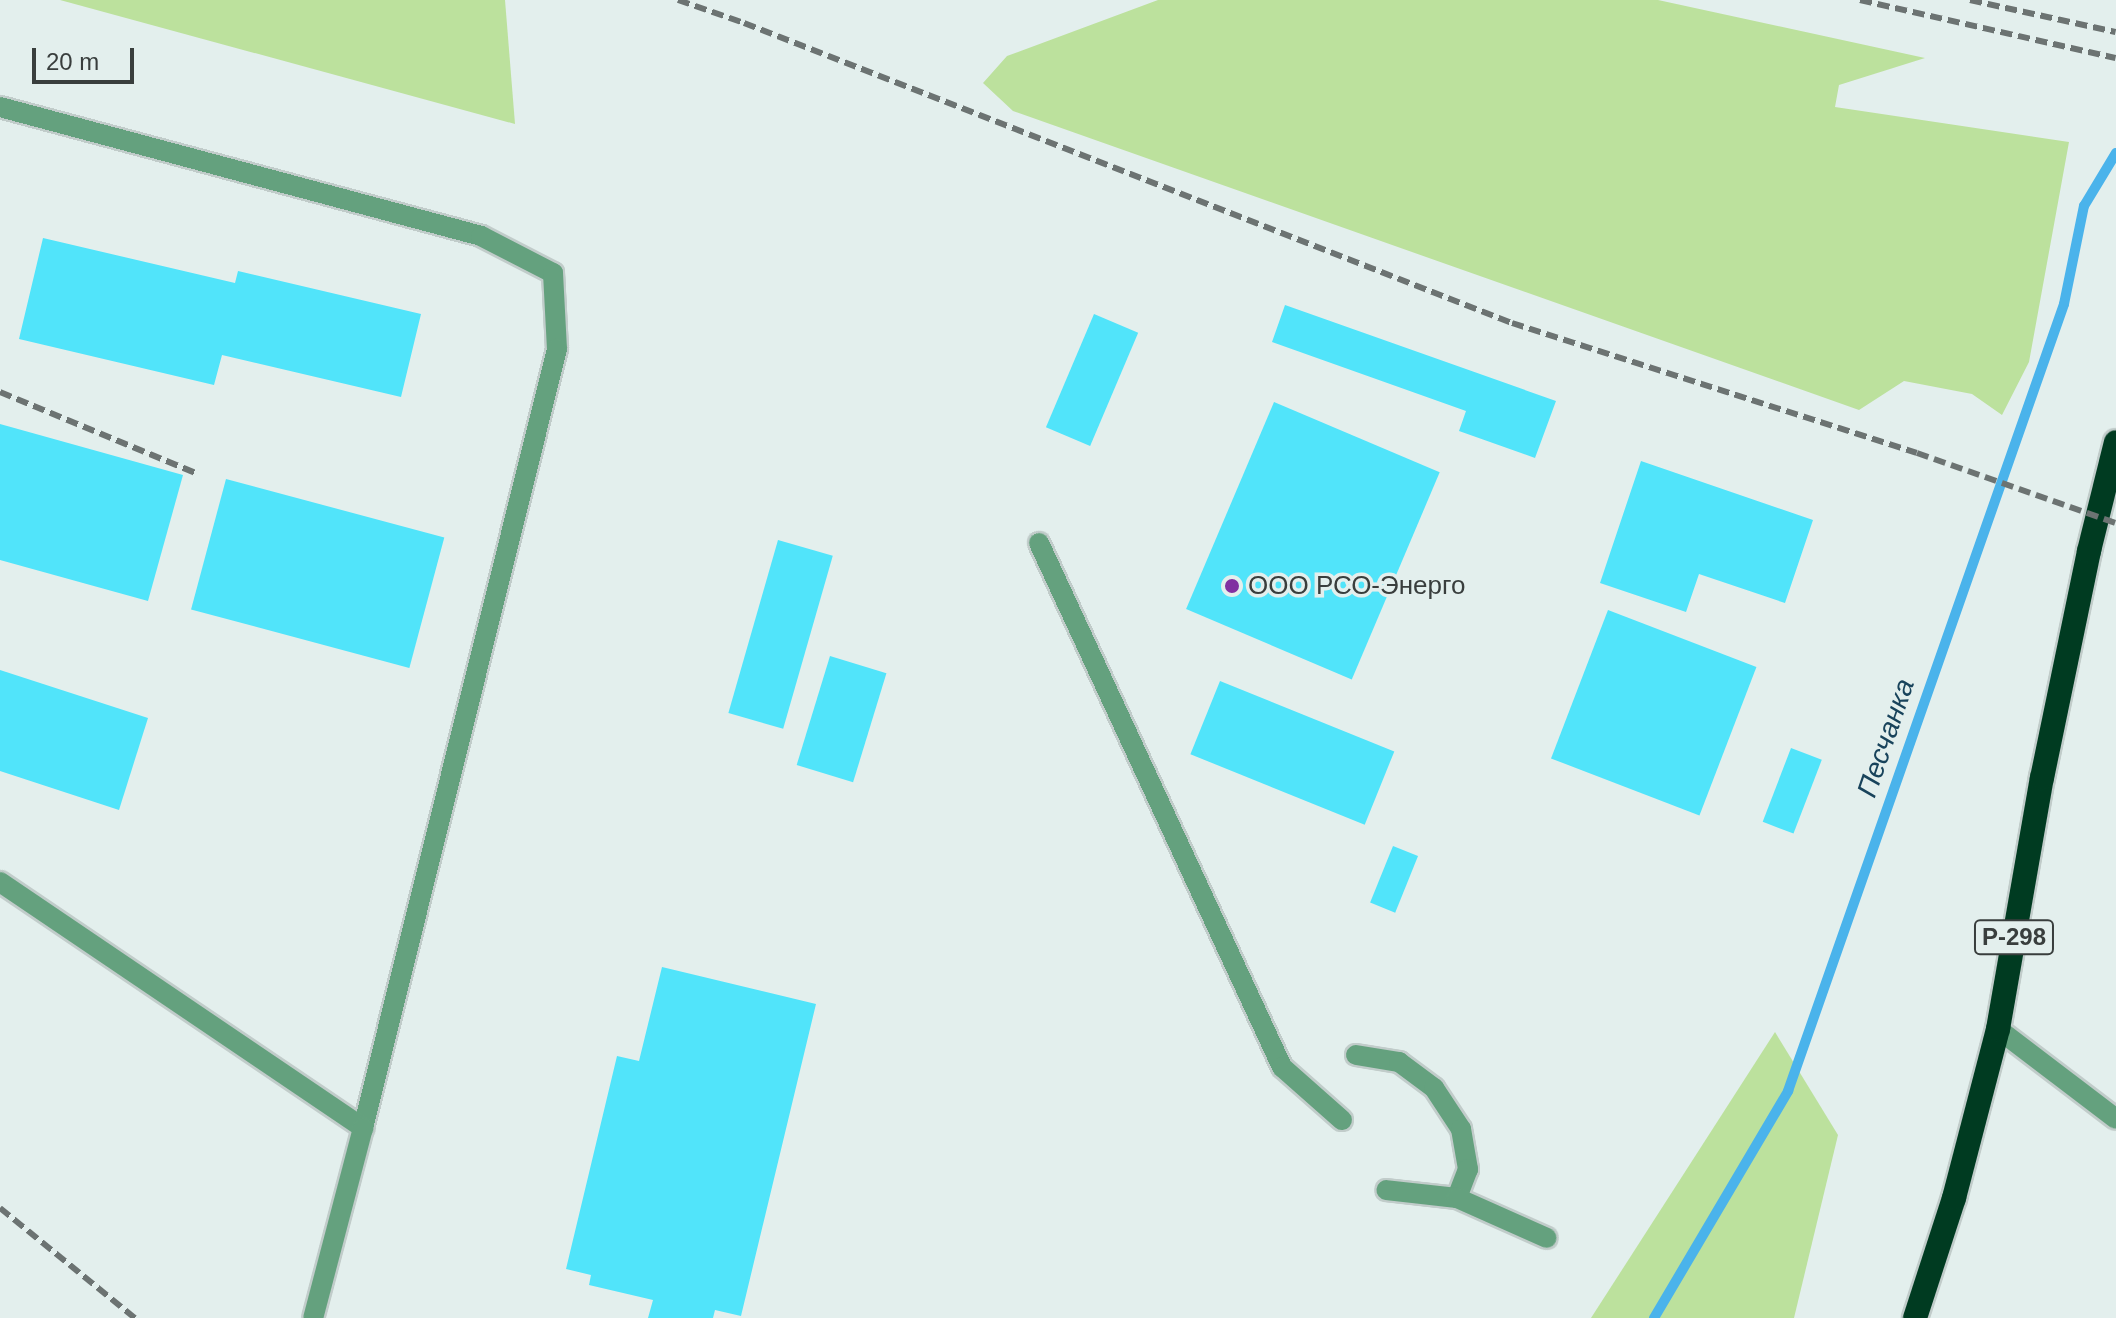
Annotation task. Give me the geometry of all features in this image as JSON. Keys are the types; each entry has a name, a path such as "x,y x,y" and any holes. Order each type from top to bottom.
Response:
{"highway":[{"name":"Р-298","path":"1915,1318 1954,1198 1998,1029 2042,778 2089,551 2116,442"}],"street":[{"path":"0,107 481,236 553,273 557,349 313,1318"},
{"path":"1039,543 1282,1067 1342,1120"},
{"path":"0,882 363,1128"},
{"path":"1998,1029 2116,1119"},
{"path":"1356,1055 1399,1062 1434,1088 1461,1129 1468,1169 1457,1198"},
{"path":"1386,1190 1457,1198 1547,1238"}],"green space":[{"path":"60,0 505,0 515,124"},
{"path":"1158,0 1658,0 1925,58 1839,85 1835,107 2069,142 2029,362 2002,415 1972,394 1904,381 1859,410 1013,111 983,83 1007,56"},
{"path":"1775,1032 1838,1135 1794,1318 1591,1318"}],"building":[{"path":"43,238 235,283 238,271 421,314 401,397 222,355 214,385 19,339"},
{"path":"1285,305 1556,401 1535,458 1459,431 1466,411 1272,342"},
{"path":"1094,314 1138,333 1090,446 1046,427"},
{"path":"1274,402 1440,472 1352,679 1186,609"},
{"path":"0,424 183,475 148,601 0,560"},
{"path":"1641,461 1813,520 1785,603 1699,574 1686,612 1600,583"},
{"path":"226,479 444,537 409,668 191,609"},
{"path":"778,540 833,556 783,729 728,713"},
{"path":"1608,610 1756,667 1699,815 1551,758"},
{"path":"830,656 886,673 853,782 797,765"},
{"path":"0,670 148,718 119,810 0,771"},
{"path":"1220,681 1394,751 1365,825 1190,754"},
{"path":"1791,748 1822,760 1793,834 1763,822"},
{"path":"1393,846 1418,856 1395,913 1370,903"},
{"path":"662,967 816,1004 741,1316 715,1310 713,1318 648,1318 653,1300 589,1285 591,1275 566,1269 617,1056 639,1061"}],"waterway":[{"name":"Песчанка","path":"1654,1318 1788,1091 2064,304 2084,206 2116,153"}],"railway":[{"path":"678,0 1512,323 1917,453 2116,523"},
{"path":"1860,0 2116,58"},
{"path":"1970,0 2116,32"},
{"path":"0,392 196,473"},
{"path":"0,1208 135,1318"}],"place":[{"name":"ООО РСО-Энерго","path":"1232,586"}]}
